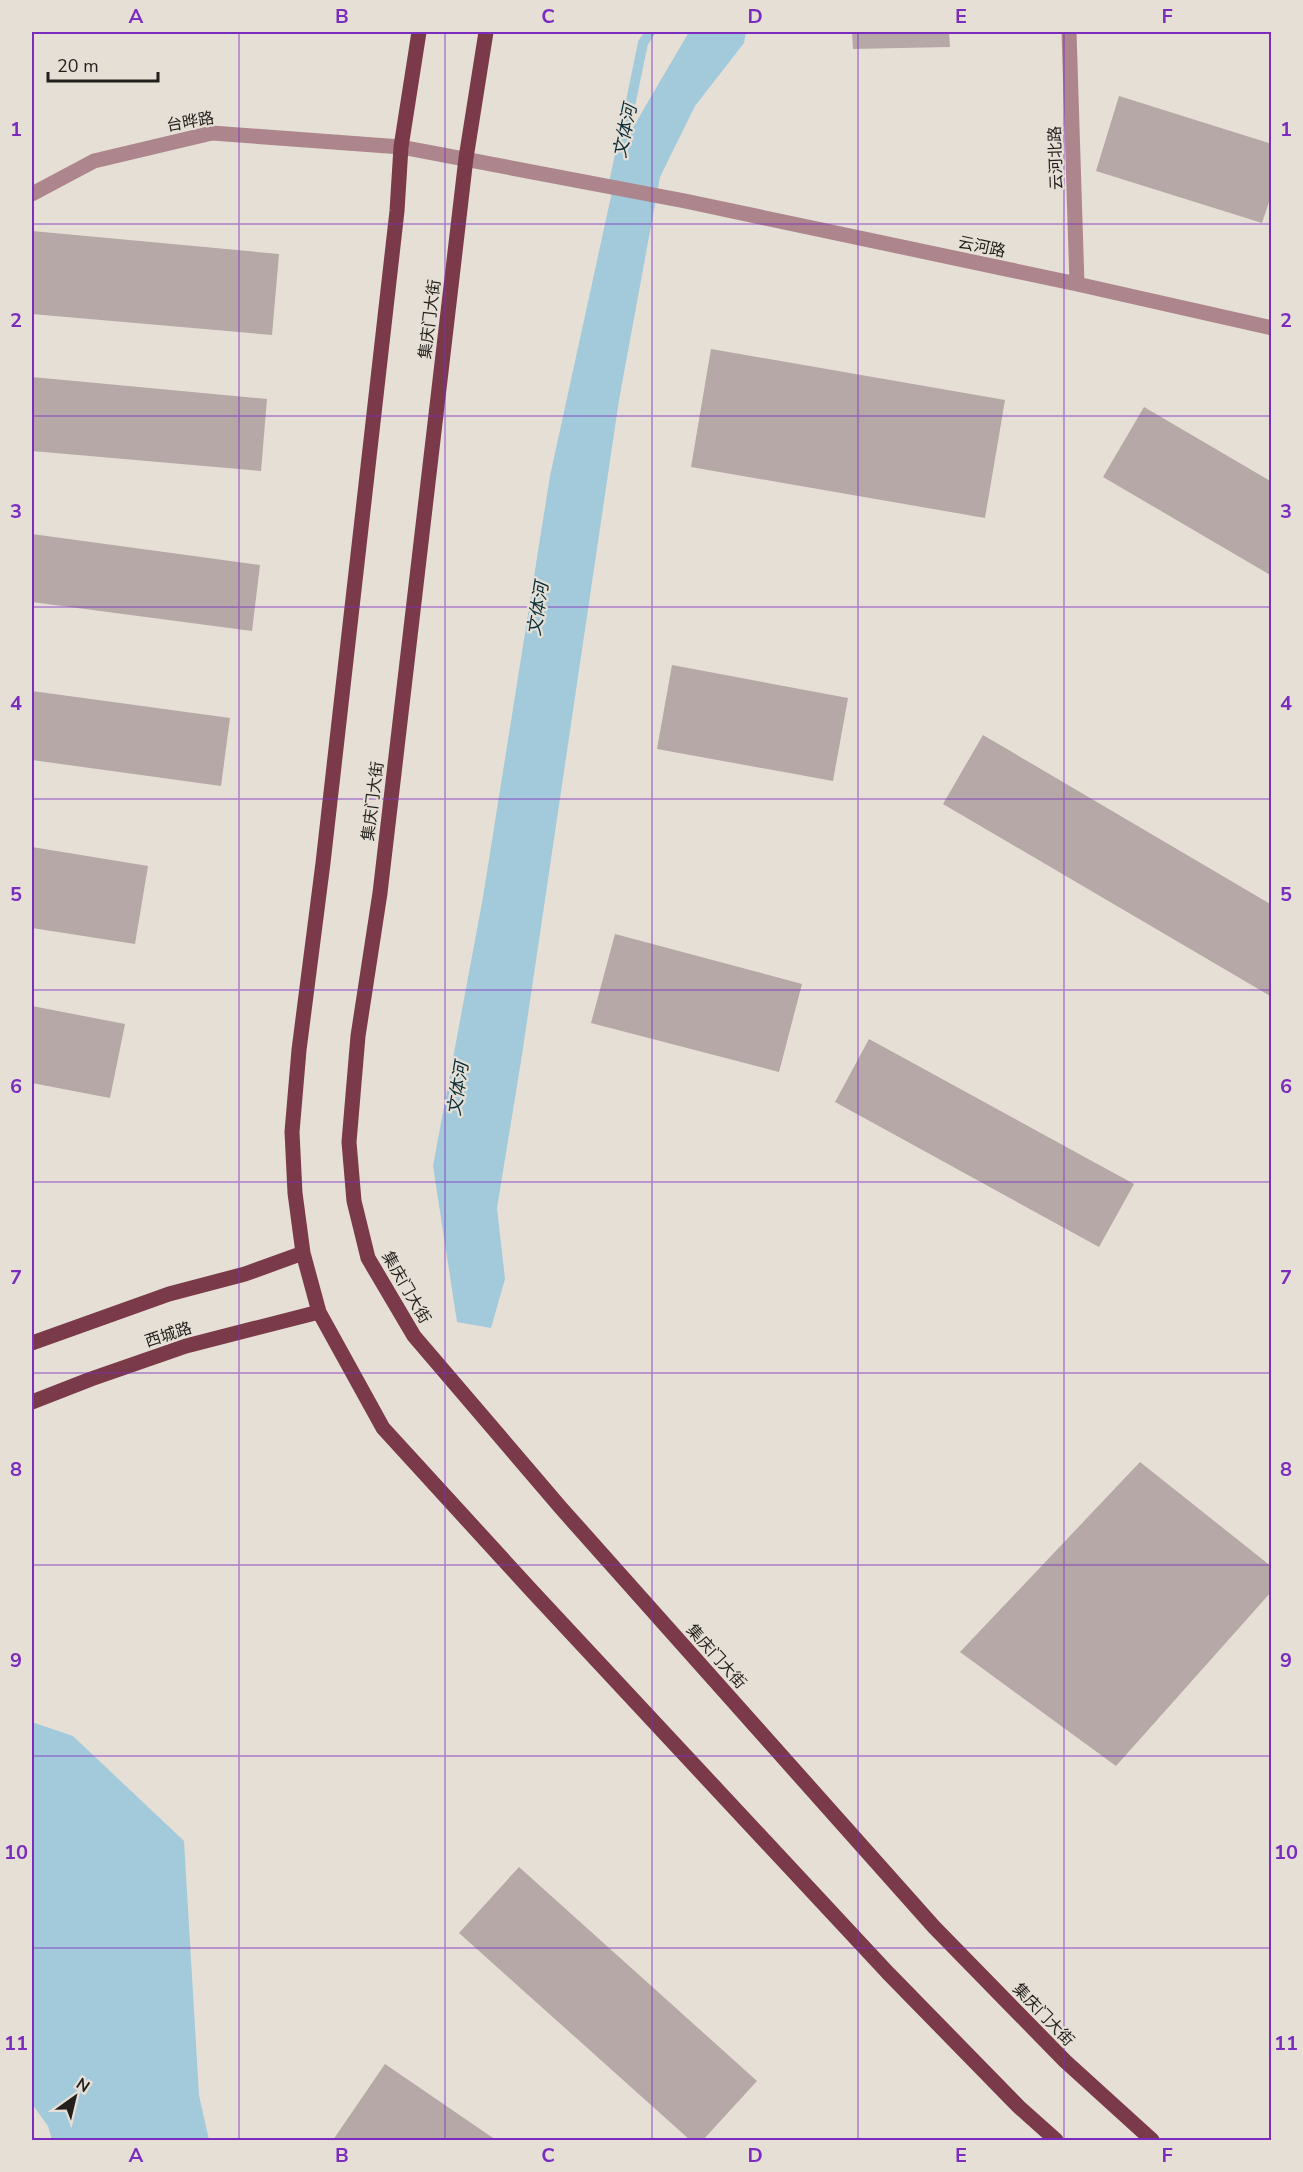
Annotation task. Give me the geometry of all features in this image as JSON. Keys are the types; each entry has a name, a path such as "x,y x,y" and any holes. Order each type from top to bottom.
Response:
{"main road":[{"path":"419,32 401,147 397,211 331,792 299,1050 292,1132 295,1193 303,1253 319,1312 383,1428 888,1973 1019,2107 1056,2140"},
{"name":"集庆门大街","path":"486,32 466,158 380,893 358,1035 349,1142 354,1201 368,1258 414,1336 561,1508 934,1927 1065,2061 1152,2140"},
{"path":"32,1343 169,1294 245,1274 303,1253"},
{"name":"西城路","path":"32,1402 186,1346 319,1312"}],"street":[{"name":"云河北路","path":"1069,32 1077,284"},
{"name":"台晔路","path":"32,194 94,161 212,133 401,147 558,176"},
{"name":"云河路","path":"558,176 1077,284 1272,328"}],"water":[{"path":"689,32 746,32 744,43 695,106 660,177 619,400 522,1055 497,1208 505,1279 491,1328 457,1322 433,1166 483,897 550,476 622,146"},
{"path":"32,1722 73,1736 184,1841 199,2095 209,2140 52,2140 48,2126 32,2104"}],"building":[{"path":"852,32 949,32 950,47 853,49"},
{"path":"1119,96 1272,144 1272,193 1262,223 1096,171"},
{"path":"32,231 279,254 272,335 32,314"},
{"path":"711,349 1005,400 985,518 691,467"},
{"path":"32,377 267,399 261,471 32,451"},
{"path":"1144,407 1272,482 1272,576 1103,477"},
{"path":"32,534 260,565 252,631 32,602"},
{"path":"672,665 848,698 833,781 657,749"},
{"path":"32,691 230,718 221,786 32,760"},
{"path":"983,735 1272,905 1272,997 943,804"},
{"path":"32,847 148,866 135,944 32,928"},
{"path":"615,934 802,984 779,1072 591,1023"},
{"path":"32,1006 125,1024 110,1098 32,1083"},
{"path":"869,1039 1134,1184 1099,1247 835,1102"},
{"path":"1140,1462 1272,1567 1272,1591 1116,1766 960,1652"},
{"path":"519,1867 757,2081 703,2140 690,2140 459,1933"},
{"path":"385,2064 496,2140 333,2140"}],"waterway":[{"name":"文体河","path":"613,188 643,43 650,32"}]}
